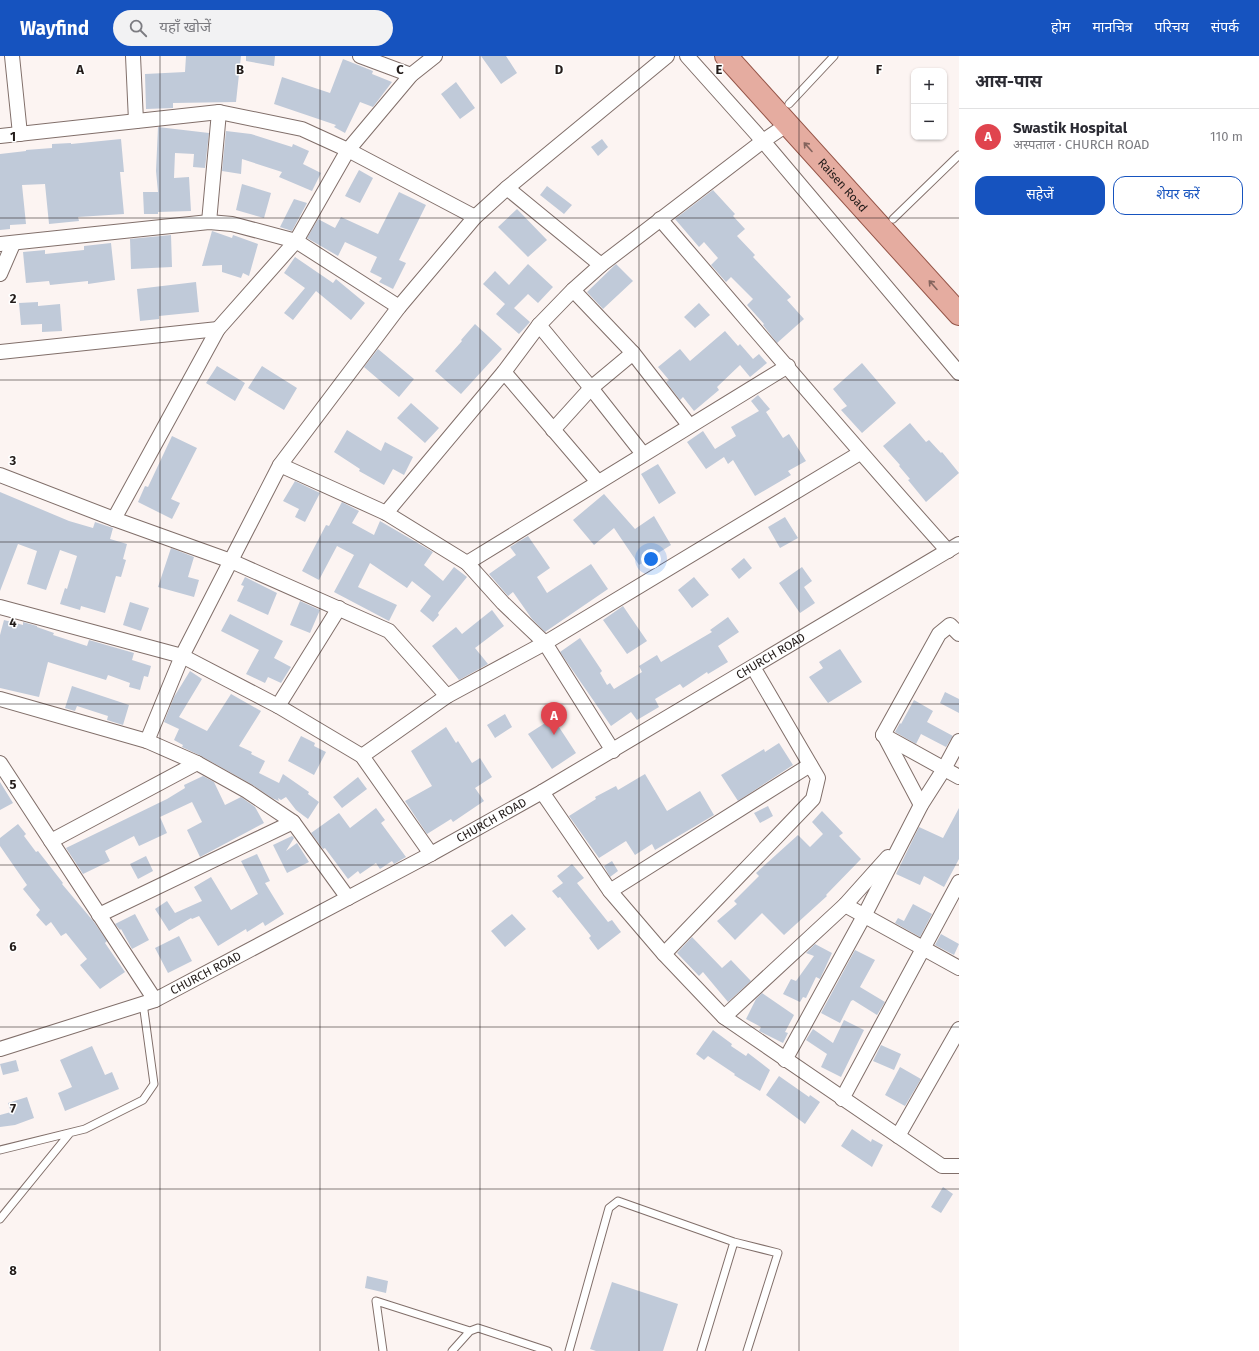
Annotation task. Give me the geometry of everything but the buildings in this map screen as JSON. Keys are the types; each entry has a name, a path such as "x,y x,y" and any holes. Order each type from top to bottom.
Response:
{"main road":[{"name":"Raisen Road","path":"726,56 789,114 892,218 959,292"},
{"name":"Raisen Road","path":"746,56 789,114 959,314"}],"street":[{"path":"12,56 20,134"},
{"path":"133,56 136,121"},
{"path":"360,56 411,75"},
{"path":"114,519 218,329 296,240 348,150 411,75 435,56"},
{"path":"147,741 182,656 280,465 399,307 475,217 506,188 667,56"},
{"path":"687,56 763,140 959,373"},
{"path":"0,136 219,112 302,129 348,150 475,217"},
{"path":"209,222 219,112"},
{"path":"386,513 504,372 539,325 573,290 601,265 763,140 789,114"},
{"path":"506,188 601,265"},
{"path":"660,219 788,366 860,454 953,548"},
{"path":"0,274 6,244 209,222 232,224 296,240 399,307"},
{"path":"573,290 633,353 689,425"},
{"path":"539,325 592,388 642,454"},
{"path":"0,352 218,329"},
{"path":"553,430 592,388 633,353"},
{"path":"467,563 689,425 788,366"},
{"path":"504,372 598,482"},
{"path":"362,756 447,696 545,643 860,454"},
{"path":"280,465 386,513 467,563 503,603 545,643 613,751"},
{"path":"0,475 114,519 231,561 389,631 447,696"},
{"name":"CHURCH ROAD","path":"0,1049 149,1002 348,898 431,854 613,751 953,548"},
{"path":"0,607 182,656 278,706 362,756 431,854"},
{"path":"278,706 338,608"},
{"path":"884,735 939,634 950,625 959,634"},
{"path":"664,954 813,799 818,778 753,667"},
{"path":"0,699 147,741 197,763 247,791 293,822 348,898"},
{"path":"884,735 959,778"},
{"path":"884,735 921,805"},
{"path":"785,1060 864,916 921,805 944,770 959,741"},
{"path":"0,763 99,915 149,1002"},
{"path":"51,841 197,763"},
{"path":"610,891 810,765"},
{"path":"542,792 610,891 664,954 724,1017 942,1166 959,1166"},
{"path":"99,915 293,822"},
{"path":"724,1017 845,906 902,841"},
{"path":"842,1098 959,882"},
{"path":"845,906 959,968"},
{"path":"898,1136 959,1029"}],"lane":[{"path":"789,114 834,56"},
{"path":"892,218 959,155"},
{"path":"0,1150 85,1128 143,1100 154,1084 149,1002"},
{"path":"0,1219 70,1133"},
{"path":"569,1351 609,1208 618,1201 734,1242 778,1253 747,1351"},
{"path":"701,1351 734,1242"},
{"path":"383,1351 376,1302 470,1331"},
{"path":"452,1351 470,1331 478,1328 548,1351"}],"place":[{"name":"Swastik Hospital","path":"554,735"}]}
